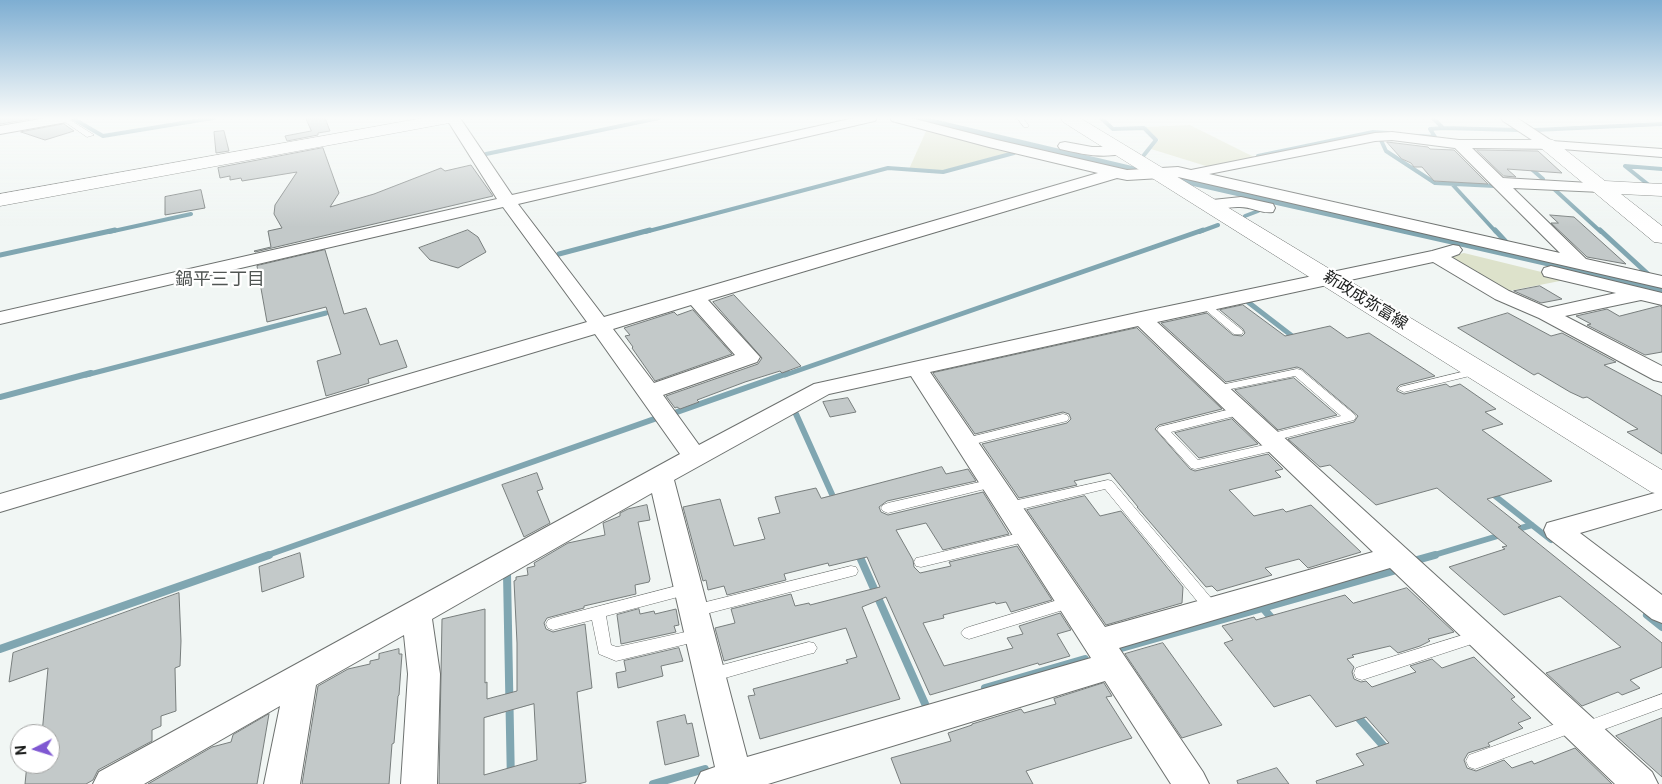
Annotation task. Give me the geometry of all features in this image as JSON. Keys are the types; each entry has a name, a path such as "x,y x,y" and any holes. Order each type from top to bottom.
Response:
{"street":[{"path":"0,200 249,155"},
{"path":"477,155 507,201 695,457"},
{"path":"0,318 710,155"},
{"path":"1047,155 1116,173 1160,173 1270,155"},
{"name":"新政成弥富線","path":"1128,155 1662,484"},
{"path":"1470,155 1580,263"},
{"path":"1560,155 1662,237"},
{"path":"0,503 1116,173"},
{"path":"1160,173 1300,201 1662,282"},
{"path":"1499,183 1662,190"},
{"path":"1209,205 1241,202 1444,253 1496,258 1662,300"},
{"path":"111,784 695,457 822,389 1444,253 1502,295 1546,314 1662,375"},
{"path":"1546,314 1641,294"},
{"path":"649,392 748,357 695,298"},
{"path":"1141,318 1640,784"},
{"path":"917,368 1191,784"},
{"path":"660,477 709,676 728,782 1105,653 1212,609 1396,556"},
{"path":"1662,500 1557,530 1662,611"},
{"path":"416,614 424,674 419,784"},
{"path":"282,784 301,679"}],"lane":[{"path":"1204,304 1238,332"},
{"path":"1404,389 1478,371"},
{"path":"1216,389 1296,372 1350,417 1195,465 1163,430 1239,411"},
{"path":"966,442 1063,418"},
{"path":"888,508 993,483"},
{"path":"1009,507 1108,484 1212,609"},
{"path":"921,562 1028,536"},
{"path":"598,612 604,649 616,654 694,612 851,572"},
{"path":"969,633 1071,602"},
{"path":"553,624 598,612 694,612"},
{"path":"1362,672 1480,635"},
{"path":"709,676 809,648"},
{"path":"1475,761 1662,701"}],"green space":[{"path":"915,155 1002,155 941,171 909,169"},
{"path":"1169,155 1249,155 1256,158 1209,167"},
{"path":"1464,253 1570,279 1504,292 1446,257"}],"water":[{"path":"1054,155 1084,155 1662,285 1662,293"}],"building":[{"path":"288,155 325,155 339,193 330,207 374,194 441,168 445,171 471,165 493,196 255,252 271,247 268,231 282,228 274,214 275,205 297,172 242,181 241,178 230,180 230,176 220,178 218,168"},
{"path":"1398,155 1459,155 1488,184 1434,181 1422,167 1414,167 1411,163 1402,159"},
{"path":"1482,155 1542,155 1562,173 1507,169 1516,177 1504,176"},
{"path":"201,190 205,208 165,215 165,197"},
{"path":"1550,215 1574,217 1626,264 1587,257 1551,223 1558,223"},
{"path":"468,230 478,237 486,252 458,268 430,260 419,248"},
{"path":"325,250 344,314 366,308 380,345 397,340 407,367 368,379 369,383 326,396 317,361 341,354 326,307 267,322 257,266"},
{"path":"1540,286 1562,299 1541,303 1514,291"},
{"path":"734,295 801,366 782,373 780,371 745,382 697,400 699,402 680,409 675,408 666,396 758,364 762,358 713,302"},
{"path":"1243,305 1285,336 1330,326 1347,338 1369,333 1435,376 1400,385 1397,391 1404,394 1446,384 1450,387 1460,384 1496,409 1485,412 1503,424 1482,430 1552,481 1487,499 1521,526 1518,527 1662,643 1662,667 1630,680 1640,688 1622,695 1618,692 1582,706 1546,673 1621,647 1560,596 1504,615 1449,567 1505,549 1502,547 1507,546 1437,488 1376,505 1330,465 1320,467 1288,439 1354,422 1358,416 1302,369 1297,367 1226,382 1161,323 1207,313 1233,335 1242,336 1245,333 1243,329 1220,310"},
{"path":"1662,307 1662,352 1645,355 1587,325 1591,324 1576,316 1607,309 1619,316"},
{"path":"693,310 732,354 655,381 632,348 625,336 630,335 624,328 674,312 677,315"},
{"path":"1508,313 1551,336 1562,333 1616,362 1604,365 1662,396 1662,454 1627,432 1638,429 1587,397 1583,398 1570,392 1538,373 1534,375 1458,328"},
{"path":"1137,328 1222,409 1159,425 1155,429 1190,469 1195,471 1268,454 1283,469 1275,471 1281,477 1229,490 1254,516 1283,509 1286,512 1311,505 1361,552 1308,568 1299,559 1265,568 1272,575 1217,591 1212,586 1206,587 1110,473 1074,481 1077,485 1019,498 982,444 1067,423 1071,419 1069,414 1063,412 975,434 933,373"},
{"path":"1294,378 1337,415 1278,430 1235,390"},
{"path":"848,398 856,412 830,417 823,402"},
{"path":"1232,419 1258,444 1199,458 1175,433"},
{"path":"942,467 946,474 968,469 976,481 887,501 879,507 881,512 888,515 983,492 1009,534 943,550 926,523 896,530 913,560 914,567 920,573 951,566 949,562 1017,546 1052,600 1011,612 1006,602 996,604 995,602 943,615 944,618 923,623 944,666 1013,648 1007,638 1023,634 1019,626 1060,613 1071,630 1057,634 1070,656 1039,665 1038,663 930,695 886,597 862,607 900,699 760,739 748,696 755,695 753,689 848,663 846,660 857,657 846,628 724,661 715,628 735,623 731,609 791,594 795,606 809,603 810,605 880,587 867,557 829,566 828,563 784,574 786,580 727,595 724,586 708,590 706,580 703,581 683,507 720,499 734,546 765,539 758,518 780,513 775,497 816,488 821,498"},
{"path":"537,473 543,489 537,491 550,523 524,537 502,485"},
{"path":"1085,496 1100,516 1121,511 1183,587 1182,603 1106,625 1027,510"},
{"path":"647,505 650,520 638,522 650,579 649,582 635,585 636,594 584,606 584,608 547,618 544,623 546,629 553,632 585,624 592,688 577,692 586,782 578,784 439,784 442,619 485,609 485,683 487,682 487,699 517,691 514,581 516,577 528,575 527,568 535,566 534,563 568,543 605,535 603,523 620,516 620,513 628,509","holes":["534,704 537,760 484,775 484,718"]},
{"path":"300,553 304,577 262,592 259,567"},
{"path":"1407,588 1454,632 1428,639 1430,641 1420,646 1398,653 1390,646 1352,655 1354,657 1347,659 1354,667 1352,672 1354,679 1361,682 1366,681 1372,687 1416,672 1410,666 1432,659 1442,668 1474,657 1515,697 1511,699 1531,718 1518,723 1523,728 1488,743 1490,746 1468,753 1464,760 1467,768 1476,771 1504,760 1512,768 1532,761 1534,764 1575,748 1612,784 1317,784 1316,781 1364,765 1356,754 1389,743 1366,717 1336,727 1310,695 1274,707 1224,643 1233,640 1222,626 1254,617 1256,620 1345,595 1353,603"},
{"path":"179,593 181,641 180,666 175,668 176,711 161,716 161,726 152,730 152,741 98,770 93,780 86,784 25,784 26,774 60,774 60,724 43,724 48,668 9,682 13,653"},
{"path":"639,609 640,614 654,611 655,614 676,609 679,625 674,626 676,632 621,644 617,615"},
{"path":"1163,643 1222,725 1182,738 1125,654"},
{"path":"679,648 683,661 661,666 663,676 618,688 616,673 626,671 624,661"},
{"path":"399,649 399,654 402,654 399,695 389,784 302,784 318,686 348,669 370,664 370,661 379,659 379,654"},
{"path":"1104,683 1112,696 1106,697 1132,738 1026,771 1033,784 901,784 891,758 951,741 948,733 972,724 1021,709 1024,713 1056,704 1054,699"},
{"path":"269,714 257,784 148,784 212,747 231,742 233,735"},
{"path":"685,715 687,724 692,723 699,756 665,765 657,722"},
{"path":"1662,718 1662,777 1616,736"},
{"path":"1277,768 1289,784 1238,784 1237,781"}],"waterway":[{"path":"645,232 888,168 943,172 1008,155"},
{"path":"1258,156 1265,155"},
{"path":"1391,155 1435,183 1495,186"},
{"path":"1528,166 1543,179"},
{"path":"1650,186 1625,166 1662,169"},
{"path":"1452,184 1496,232"},
{"path":"1554,189 1601,232"},
{"path":"1245,216 1258,211"},
{"path":"109,232 191,214"},
{"path":"1199,232 1218,225"},
{"path":"0,255 115,230"},
{"path":"559,254 650,230"},
{"path":"785,375 1203,230"},
{"path":"1495,230 1507,243"},
{"path":"1600,230 1649,275"},
{"path":"1248,302 1296,339"},
{"path":"86,375 326,313"},
{"path":"0,397 91,373"},
{"path":"677,412 788,373"},
{"path":"796,414 835,501"},
{"path":"265,556 660,417"},
{"path":"1490,492 1532,525"},
{"path":"1514,530 1532,525"},
{"path":"1532,525 1551,540"},
{"path":"1431,556 1501,535"},
{"path":"0,649 269,555"},
{"path":"859,555 926,706"},
{"path":"1417,560 1435,555"},
{"path":"1118,649 1393,571"},
{"path":"507,574 511,784"},
{"path":"1263,608 1274,621"},
{"path":"1647,615 1662,627"},
{"path":"985,688 1085,659"},
{"path":"1356,715 1388,751"},
{"path":"653,784 705,769"}],"district":[{"name":"鍋平三丁目","path":"220,280"}]}
